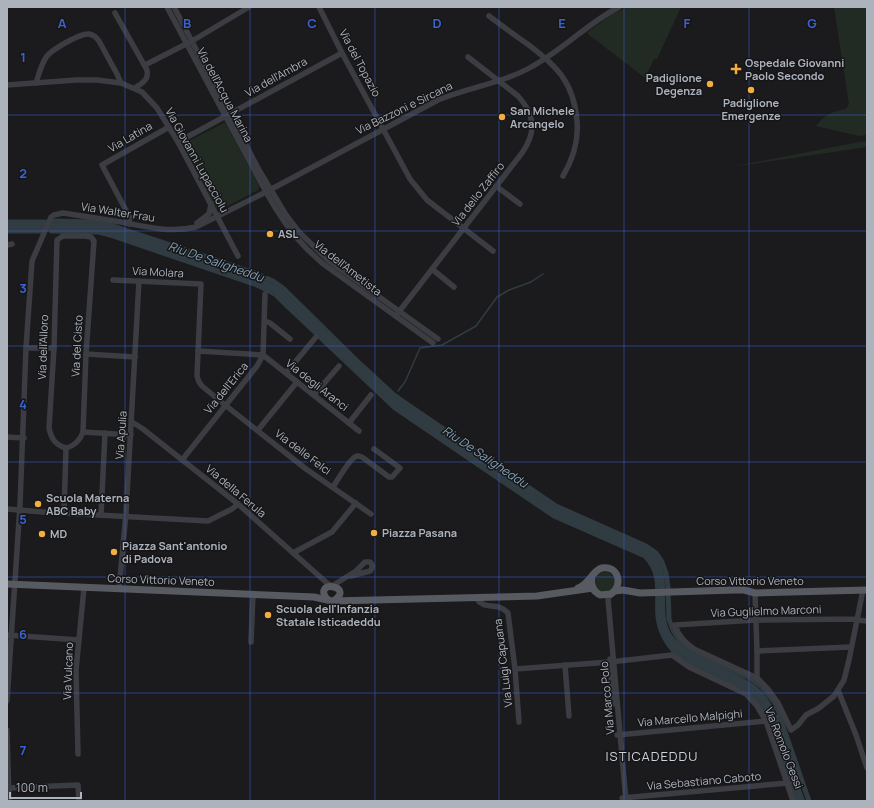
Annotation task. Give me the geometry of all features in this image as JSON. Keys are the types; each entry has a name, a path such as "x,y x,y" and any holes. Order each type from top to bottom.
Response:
{"main road":[{"path":"574,590 586,584 598,570 606,568 614,572 624,587 632,591"},
{"path":"592,576 591,580 593,588 600,594 604,595 613,592 618,584 618,580"},
{"name":"Corso Vittorio Veneto","path":"7,584 314,597 327,589"},
{"path":"362,600 347,597 336,587 327,589 330,601 545,595 593,588"},
{"name":"Corso Vittorio Veneto","path":"613,592 744,590 755,593 865,590"},
{"path":"335,600 339,597 339,591"}],"street":[{"name":"Via dell'Acqua Marina","path":"167,7 189,42 259,170 268,191"},
{"name":"Via dell'Acqua Marina","path":"174,7 189,42"},
{"path":"145,66 249,7"},
{"name":"Via del Topazio","path":"319,7 342,52 359,78 410,179 427,200 493,251"},
{"name":"Via Bazzoni e Sircana","path":"217,217 438,100 455,93 519,74 546,59 602,16 619,7"},
{"path":"115,13 147,70 148,75 146,79 135,88"},
{"path":"489,16 546,59 558,70 567,84 574,101 578,128 575,148 570,164 562,176"},
{"path":"36,83 41,68 49,54 80,36 88,34 96,37 99,41 118,74 121,83"},
{"name":"Via dell'Ambra","path":"178,142 342,52"},
{"name":"Via dello Zaffiro","path":"397,314 464,229 528,144 532,135 529,110 524,103 518,96 468,56"},
{"name":"Via Giovanni Lupacciolu","path":"7,85 97,80 121,83 142,92 151,101 169,126 238,256"},
{"name":"Via Latina","path":"129,224 130,218 102,165 169,126"},
{"path":"496,186 520,204"},
{"name":"Via dell'Ametista","path":"268,191 286,215 313,246 329,261 397,314 435,341"},
{"path":"187,229 209,214 211,204"},
{"name":"Via Walter Frau","path":"26,348 32,261 49,220 54,214 63,213 162,229 187,229 217,217"},
{"name":"Via del Cisto","path":"57,240 63,236 85,236 94,241 86,354 83,432"},
{"name":"Via dell'Alloro","path":"57,240 54,348 49,428 53,440 60,446 66,448"},
{"path":"432,270 454,287"},
{"name":"Via Molara","path":"113,280 202,284"},
{"name":"Via Apulia","path":"118,589 126,516 139,281"},
{"name":"Via delle Felci","path":"202,284 197,376 199,382 225,405 306,468 371,514"},
{"path":"198,351 263,355 265,294"},
{"path":"264,320 290,339"},
{"path":"286,373 316,336"},
{"path":"7,701 9,636 15,584 24,438 26,348 54,348"},
{"path":"86,354 135,357"},
{"name":"Via degli Aranci","path":"263,355 359,431"},
{"name":"Via dell'Erica","path":"182,460 257,366 263,355"},
{"path":"314,395 339,366"},
{"path":"258,430 297,382"},
{"path":"349,422 371,395"},
{"name":"Via della Ferula","path":"132,422 238,504 293,553 327,589"},
{"path":"64,513 66,448 79,441 83,432 131,435"},
{"path":"101,515 105,433"},
{"path":"7,437 24,438"},
{"path":"333,487 349,464 355,457 358,456 362,457 389,477 392,477 400,468 374,449"},
{"path":"293,553 332,532 356,502"},
{"path":"7,509 208,521 232,509 238,504"},
{"path":"327,589 351,576 370,571 372,564 366,561 351,576"},
{"path":"362,566 362,569 365,572"},
{"path":"339,591 340,584 343,580"},
{"name":"Via Vulcano","path":"78,754 76,670 84,588"},
{"path":"755,593 757,678 767,688 778,703 791,730 798,725 806,715 827,701 838,690 844,680 865,590"},
{"name":"Via Marco Polo","path":"613,592 608,599 624,799"},
{"name":"Via Marco Polo","path":"600,594 605,600 612,662"},
{"path":"251,642 253,595"},
{"name":"Via Luigi Capuana","path":"478,598 481,604 496,606 504,609 508,613 516,669 519,722"},
{"name":"Via Guglielmo Marconi","path":"757,678 694,649 685,642 675,625 756,620 867,621"},
{"path":"9,636 79,640"},
{"path":"757,650 851,647"},
{"name":"Via Romolo Gessi","path":"612,662 672,655 689,667 746,694 757,706 766,721 793,801"},
{"path":"516,669 612,662"},
{"path":"565,665 570,716"},
{"path":"838,690 856,734 867,768"},
{"name":"Via Marcello Malpighi","path":"618,735 766,721"},
{"path":"7,730 9,801"},
{"name":"Via Sebastiano Caboto","path":"624,799 788,783"},
{"path":"9,788 78,785 79,801"}],"shaded area":[{"path":"629,7 681,7 657,59 654,59 645,78 588,34 588,32 613,13"},
{"path":"834,7 867,7 867,135 859,136 816,126 826,116 846,109 849,104"},
{"path":"224,123 226,124 259,186 258,190 220,210 216,208 183,146 185,143"},
{"path":"867,141 867,147 731,167 859,142"},
{"path":"605,572 612,575 615,582 612,589 605,592 598,589 595,582 598,575"}],"waterway":[{"name":"Riu De Saligheddu","path":"797,801 767,714 755,697 745,688 685,661 667,642 659,624 658,585 656,577 651,563 645,556 554,516 395,408 275,294 257,285 110,235 99,232 51,231 54,221 97,222 110,225 252,272 273,281 284,289 394,395 556,506 646,546 656,553 662,562 666,573 669,619 673,630 687,649 748,677 761,686 775,703 809,801"},
{"name":"Riu De Saligheddu","path":"7,222 45,222 42,231 7,231"},
{"name":"Riu De Saligheddu","path":"7,225 99,228 112,230 258,281 275,289 388,396 402,407 548,508 647,552 659,571 661,580 662,618 668,636 680,649 703,664 739,680 750,687 757,692 766,703 779,729 801,801"},
{"path":"398,391 405,382 420,348 442,345 476,326 497,297 509,290 531,282 543,274"}],"place":[{"name":"Ospedale Giovanni Paolo Secondo","path":"736,69"},
{"name":"Padiglione Degenza","path":"710,84"},
{"name":"Padiglione Emergenze","path":"751,90"},
{"name":"San Michele Arcangelo","path":"502,117"},
{"name":"ASL","path":"270,234"},
{"name":"Scuola Materna ABC Baby","path":"38,504"},
{"name":"Piazza Pasana","path":"374,533"},
{"name":"MD","path":"42,534"},
{"name":"Piazza Sant'antonio di Padova","path":"114,552"},
{"name":"Scuola dell'Infanzia Statale Isticadeddu","path":"268,615"}],"district":[{"name":"ISTICADEDDU","path":"652,756"}]}
